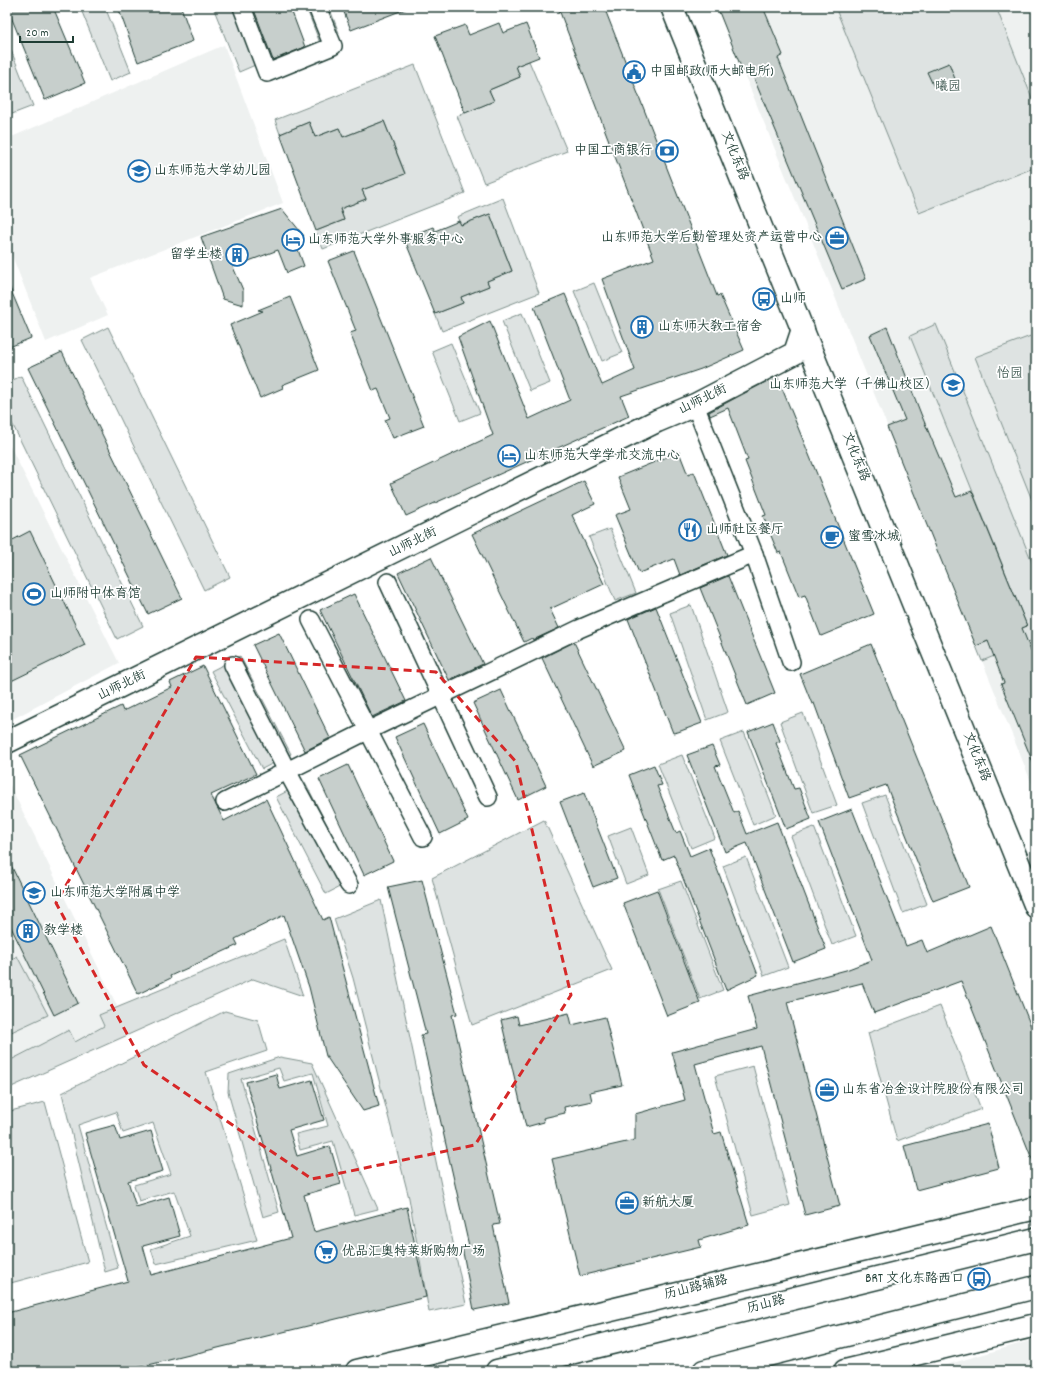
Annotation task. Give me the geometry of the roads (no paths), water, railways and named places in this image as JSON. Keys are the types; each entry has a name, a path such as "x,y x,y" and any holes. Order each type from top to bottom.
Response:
{"main road":[{"name":"文化东路","path":"672,7 1036,907"},
{"name":"山师北街","path":"7,742 657,421 695,404 795,353 803,329"},
{"name":"历山路辅路","path":"357,1371 1036,1208"},
{"name":"历山路","path":"497,1371 1036,1239"},
{"path":"704,1371 1036,1287"},
{"path":"845,1371 1036,1326"}],"street":[{"path":"242,7 267,72 333,46 317,7"},
{"path":"695,404 754,554 791,662"},
{"path":"225,802 367,731 578,629 754,554"},
{"path":"388,582 488,796"},
{"path":"311,620 423,837"},
{"path":"233,665 287,771 349,885"}],"place":[{"name":"中国邮政(师大邮电所)","path":"634,72"},
{"name":"中国工商银行","path":"667,151"},
{"name":"山东师范大学幼儿园","path":"139,171"},
{"name":"山东师范大学后勤管理处资产运营中心","path":"837,238"},
{"name":"山东师范大学外事服务中心","path":"293,240"},
{"name":"留学生楼","path":"237,255"},
{"name":"山师","path":"764,299"},
{"name":"山东师大教工宿舍","path":"642,327"},
{"name":"山东师范大学（千佛山校区）","path":"953,385"},
{"name":"山东师范大学学术交流中心","path":"509,456"},
{"name":"山师社区餐厅","path":"690,530"},
{"name":"蜜雪冰城","path":"832,537"},
{"name":"山师附中体育馆","path":"34,594"},
{"name":"山东师范大学附属中学","path":"34,893"},
{"name":"教学楼","path":"28,931"},
{"name":"山东省冶金设计院股份有限公司","path":"827,1090"},
{"name":"新航大厦","path":"627,1203"},
{"name":"优品汇奥特莱斯购物广场","path":"326,1252"},
{"name":"BRT 文化东路西口","path":"979,1279"}],"park label":[{"name":"曦园","path":"948,87"},
{"name":"怡园","path":"1010,374"}]}
